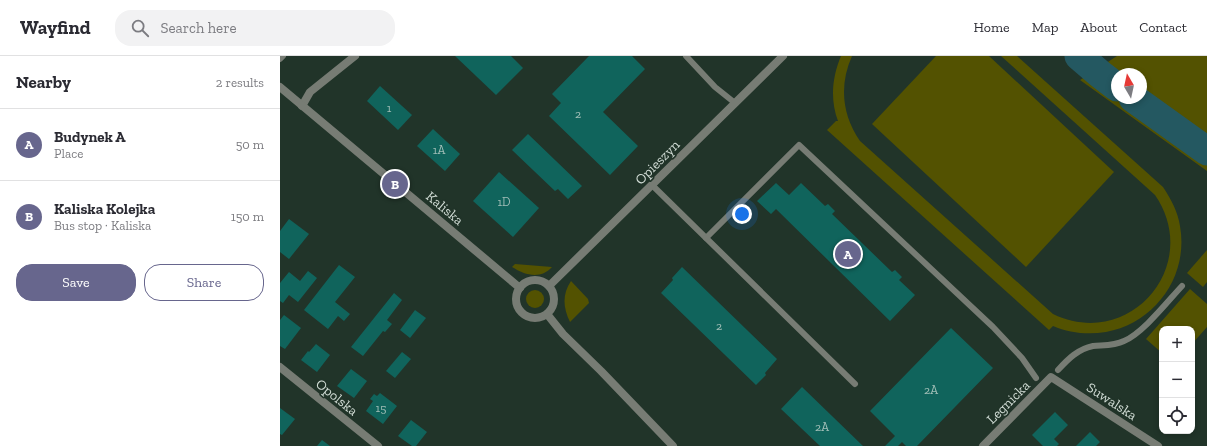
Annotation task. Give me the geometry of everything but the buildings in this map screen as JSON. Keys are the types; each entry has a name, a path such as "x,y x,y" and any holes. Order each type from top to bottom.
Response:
{"street":[{"path":"302,106 310,92 355,56"},
{"name":"Opieszyn","path":"549,286 782,56"},
{"name":"Kaliska","path":"280,87 520,288"},
{"path":"532,280 544,282 549,286 554,296 554,302 552,308 547,314 538,318 532,318 522,313 516,302 516,296 520,288 532,280"},
{"path":"547,314 563,334 673,446"},
{"name":"Opolska","path":"280,367 378,446"},
{"name":"Legnicka","path":"983,446 1051,377"},
{"name":"Suwalska","path":"1051,377 1158,446"}],"lane":[{"path":"280,59 283,56"},
{"path":"686,56 715,87 735,103"},
{"path":"706,238 799,146 993,327 1022,358 1036,378"},
{"path":"652,185 855,384"},
{"path":"1058,370 1072,355 1081,350 1092,346 1110,345 1123,342 1137,334 1182,286"}],"shaded area":[{"path":"841,56 852,56 845,78 844,100 849,121 860,141 1053,314 1081,322 1108,321 1132,311 1151,295 1164,273 1170,248 1168,222 1155,195 1001,56 1017,56 1163,187 1178,216 1181,245 1179,262 1173,279 1165,294 1153,308 1140,319 1124,327 1106,332 1092,333 1072,332 1053,326 1049,330 827,130 836,121 838,121 835,113 833,88"},
{"path":"936,56 989,56 1114,172 1026,267 872,124"},
{"path":"1117,56 1207,56 1207,171 1113,104 1147,104 1147,68 1111,68 1111,102 1080,80"},
{"path":"1207,250 1207,282 1203,287 1187,273"},
{"path":"515,264 552,267 543,274 532,275 512,267"},
{"path":"571,281 588,299 589,303 570,322 564,301 566,291"},
{"path":"1190,289 1207,304 1207,327 1195,341 1195,326 1159,326 1159,350 1146,339"},
{"path":"535,290 541,293 544,299 541,305 535,308 529,305 526,299 529,293"}],"waterway":[{"path":"1079,56 1111,82"},
{"path":"1141,104 1207,151"}],"place":[{"name":"Kaliska Kolejka","path":"395,184"},
{"name":"Budynek A","path":"848,254"}]}
